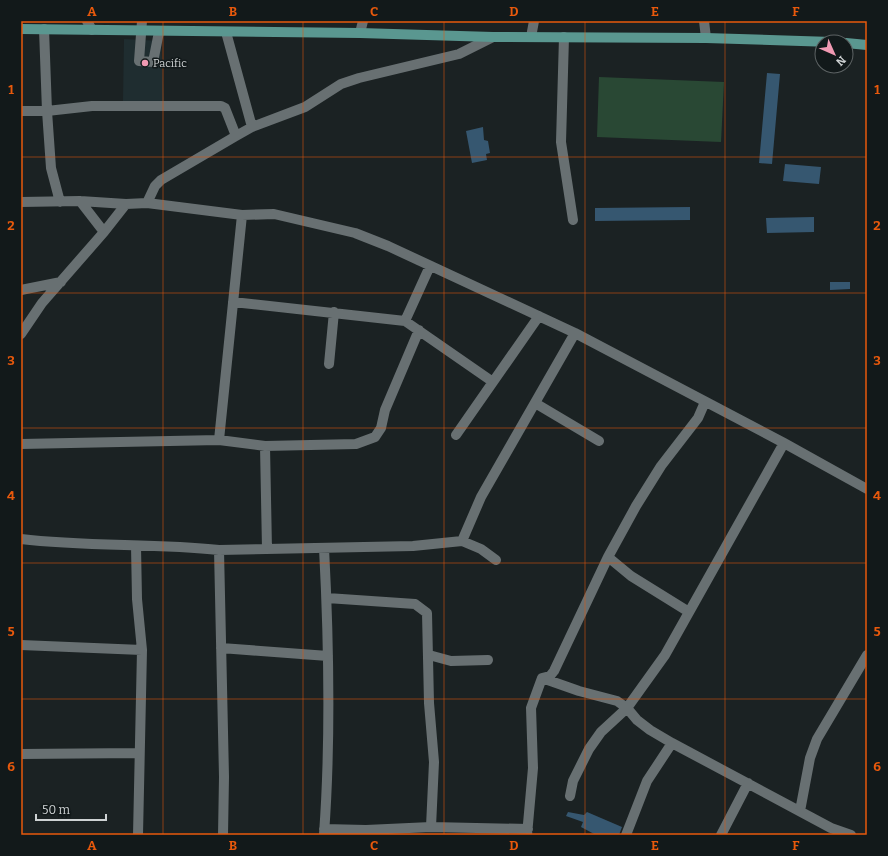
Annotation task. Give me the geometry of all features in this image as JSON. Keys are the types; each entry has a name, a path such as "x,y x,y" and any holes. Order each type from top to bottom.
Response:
{"main road":[{"path":"21,29 89,26 141,26 159,32 360,33 493,37 706,38 814,41"},
{"path":"854,43 867,44"}],"street":[{"path":"360,33 363,21"},
{"path":"531,37 534,21"},
{"path":"704,21 706,38"},
{"path":"141,26 139,61 153,62 159,32"},
{"path":"44,29 51,168 60,202"},
{"path":"226,32 252,128"},
{"path":"147,202 155,186 161,180 236,136 305,107 341,84 366,76 458,54 493,37"},
{"path":"564,37 561,142 573,220"},
{"path":"21,111 47,111 92,106 220,106 226,108 236,136"},
{"path":"80,201 104,232"},
{"path":"21,202 80,201 126,204 147,202 242,215 274,214 355,233 388,246 575,333 784,443 867,489"},
{"path":"21,334 42,303 104,232 126,204"},
{"path":"219,440 242,215"},
{"path":"405,321 430,266"},
{"path":"21,290 61,282"},
{"path":"233,302 405,321 493,382"},
{"path":"329,364 334,312"},
{"path":"456,435 539,316"},
{"path":"21,444 219,440 265,446 356,444 375,437 381,428 385,410 419,330"},
{"path":"462,541 481,497 575,333"},
{"path":"542,678 550,676 554,671 608,558 636,506 661,466 698,418 705,402"},
{"path":"535,403 599,441"},
{"path":"570,796 573,781 589,749 601,732 627,708 665,655 784,443"},
{"path":"265,446 267,549"},
{"path":"21,539 136,546 191,547 219,550 413,546 462,541 481,549 496,560"},
{"path":"136,546 137,599 142,650 138,835"},
{"path":"324,548 328,656 327,802 324,832 431,827 528,832 533,768 531,708 542,678"},
{"path":"219,550 223,835"},
{"path":"608,558 631,576 689,612"},
{"path":"327,598 415,604 427,613 429,703 434,762 431,827"},
{"path":"21,645 142,650"},
{"path":"221,648 328,656"},
{"path":"429,654 451,661 488,660"},
{"path":"800,811 810,758 817,739 867,655"},
{"path":"542,678 579,691 617,701 627,708 637,720 650,730 672,743 800,811 829,831 851,835"},
{"path":"626,835 647,782 672,743"},
{"path":"21,754 140,753"},
{"path":"721,835 748,783"}],"shaded area":[{"path":"124,39 161,41 164,101 123,101"}],"green space":[{"path":"599,77 724,82 721,142 597,137"}],"building":[{"path":"767,73 780,74 772,164 759,163"},
{"path":"483,127 484,140 488,141 490,153 486,154 487,160 472,163 466,131"},
{"path":"785,164 821,167 819,184 783,181"},
{"path":"690,207 690,220 595,221 595,208"},
{"path":"814,217 814,232 767,233 766,218"},
{"path":"830,282 850,282 850,289 830,290"},
{"path":"568,812 584,815 587,812 622,827 619,835 596,835 581,827 583,822 566,816"}],"place":[{"name":"Pacific","path":"145,63"}]}
